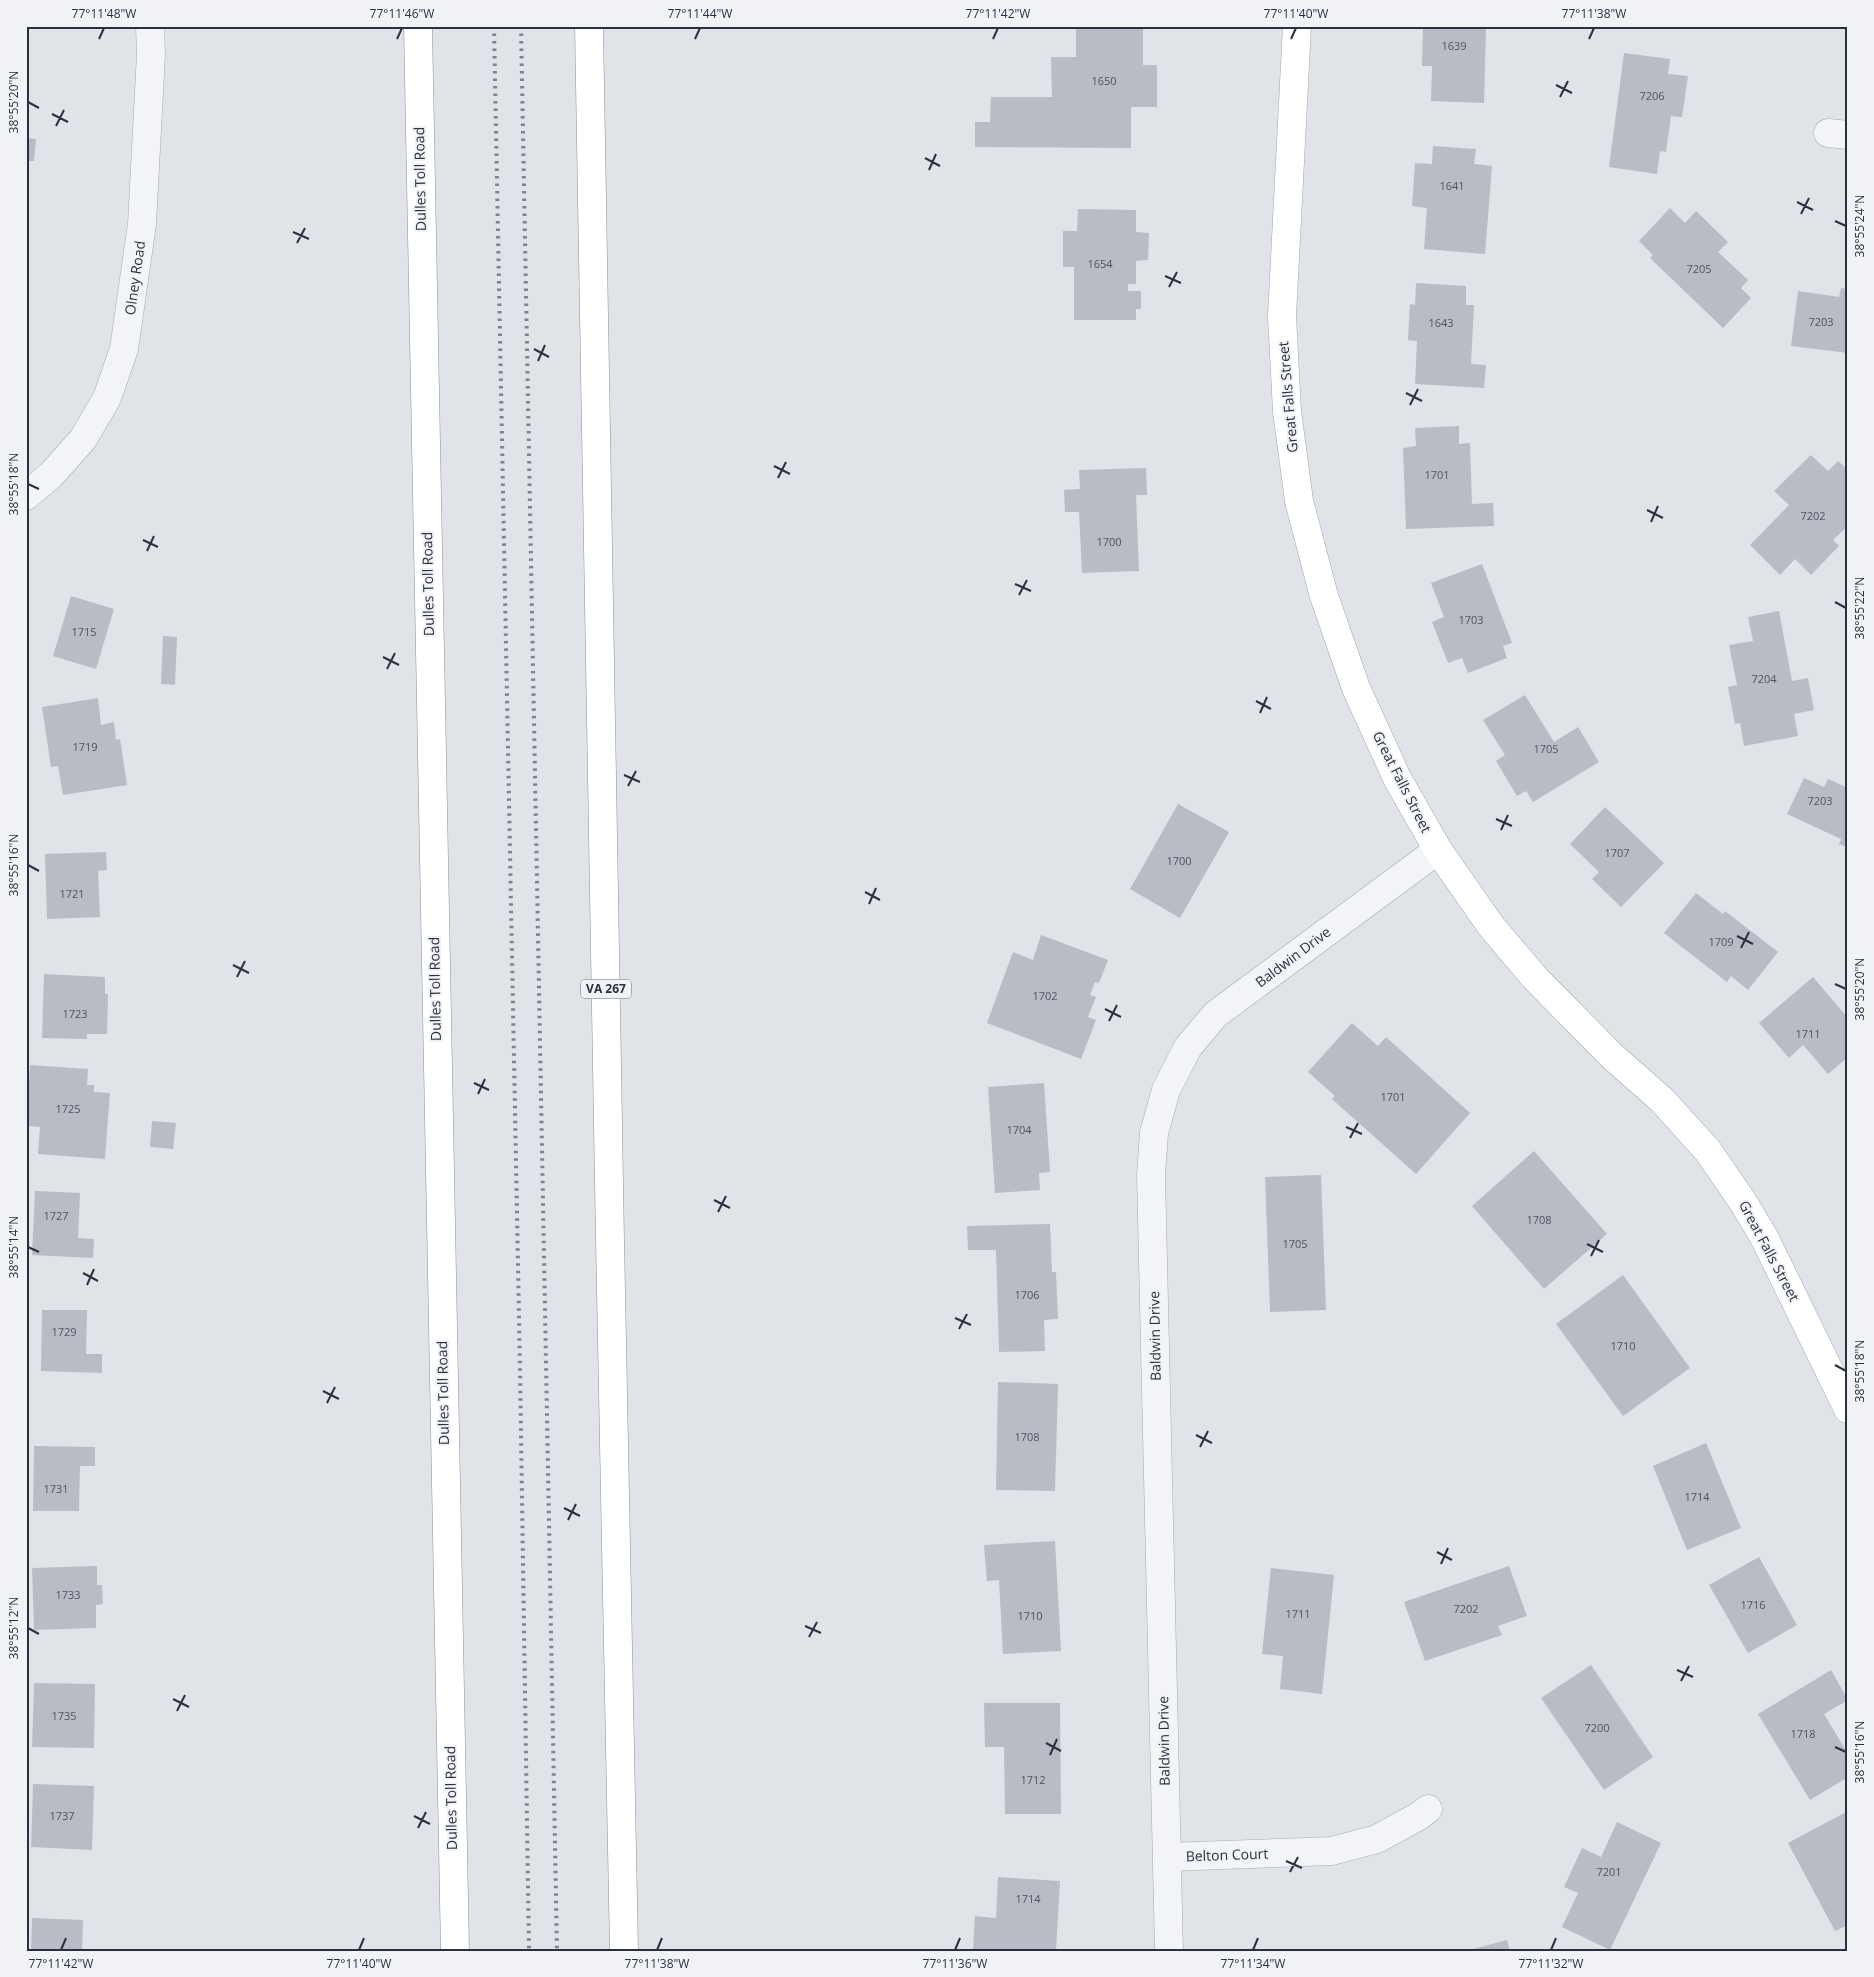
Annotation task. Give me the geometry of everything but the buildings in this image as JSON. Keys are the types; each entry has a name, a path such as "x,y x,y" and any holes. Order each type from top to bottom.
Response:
{"main road":[{"name":"Dulles Toll Road","path":"418,26 455,1951"},
{"name":"VA 267","path":"589,26 624,1951"},
{"name":"Great Falls Street","path":"1297,26 1282,316 1287,411 1299,501 1324,596 1356,688 1397,778 1438,850 1491,926 1536,978 1612,1056 1662,1100 1708,1151 1743,1202 1764,1237 1848,1408"}],"street":[{"name":"Olney Road","path":"26,496 51,476 83,439 107,398 124,349 142,224 152,54 150,26"},
{"name":"Baldwin Drive","path":"1169,1951 1151,1175 1154,1132 1170,1081 1188,1048 1216,1014 1438,850"},
{"name":"Belton Court","path":"1167,1857 1332,1851 1377,1839 1428,1809"}],"railway":[{"path":"494,26 520,1368 529,1951"},
{"path":"521,26 557,1951"}]}
